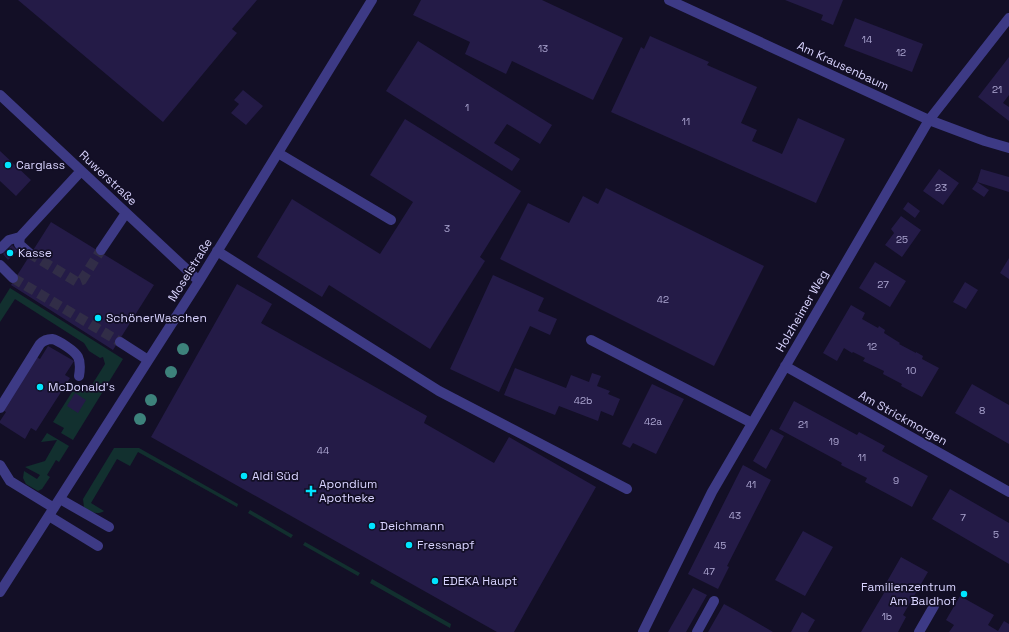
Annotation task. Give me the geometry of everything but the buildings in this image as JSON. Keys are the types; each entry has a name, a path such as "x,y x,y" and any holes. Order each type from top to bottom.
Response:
{"street":[{"name":"Moselstraße","path":"0,592 199,280 372,0"},
{"name":"Am Krausenbaum","path":"669,0 929,120 985,141 1009,148"},
{"name":"Holzheimer Weg","path":"643,632 712,492 929,120 1009,18"},
{"name":"Ruwerstraße","path":"0,95 199,280"},
{"path":"278,153 391,220"},
{"path":"0,249 9,240 20,237 81,171"},
{"path":"101,250 126,213"},
{"path":"20,237 19,244 29,253"},
{"path":"217,251 439,391 627,489"},
{"path":"0,265 14,278"},
{"path":"0,408 40,344 44,341 53,339 74,352 79,359 79,376"},
{"path":"591,340 752,423"},
{"path":"120,342 148,360"},
{"name":"Am Strickmorgen","path":"785,366 1009,492"},
{"path":"0,465 10,481 98,546"},
{"path":"60,498 109,527"},
{"path":"697,632 714,601"},
{"path":"919,632 934,606"}],"green space":[{"path":"10,288 123,359 73,440 61,433 64,428 53,422 72,392 90,388 105,364 103,357 100,358 89,351 84,343 15,299 0,322 0,304"},
{"path":"47,433 69,446 59,462 56,460 47,475 50,477 42,489 38,491 26,484 23,478 24,471 37,479 40,475 25,467 45,461 57,440 41,442"},
{"path":"114,448 139,448 238,504 237,507 138,452 130,466 117,459 91,503 104,511 96,513 91,511 84,507 83,499"},
{"path":"250,510 293,535 291,538 248,513"},
{"path":"305,542 360,573 358,576 303,545"},
{"path":"372,579 451,624 450,628 370,583"}],"tunnel":[{"path":"29,253 77,282 82,280 101,250"},
{"path":"13,278 120,342"}],"place":[{"name":"Carglass","path":"8,165"},
{"name":"Kasse","path":"10,253"},
{"name":"SchönerWaschen","path":"98,318"},
{"name":"McDonald's","path":"40,387"},
{"name":"Aldi Süd","path":"244,476"},
{"name":"Apondium Apotheke","path":"311,491"},
{"name":"Deichmann","path":"372,526"},
{"name":"Fressnapf","path":"409,545"},
{"name":"EDEKA Haupt","path":"435,581"},
{"name":"Familienzentrum Am Baldhof","path":"964,594"}]}
